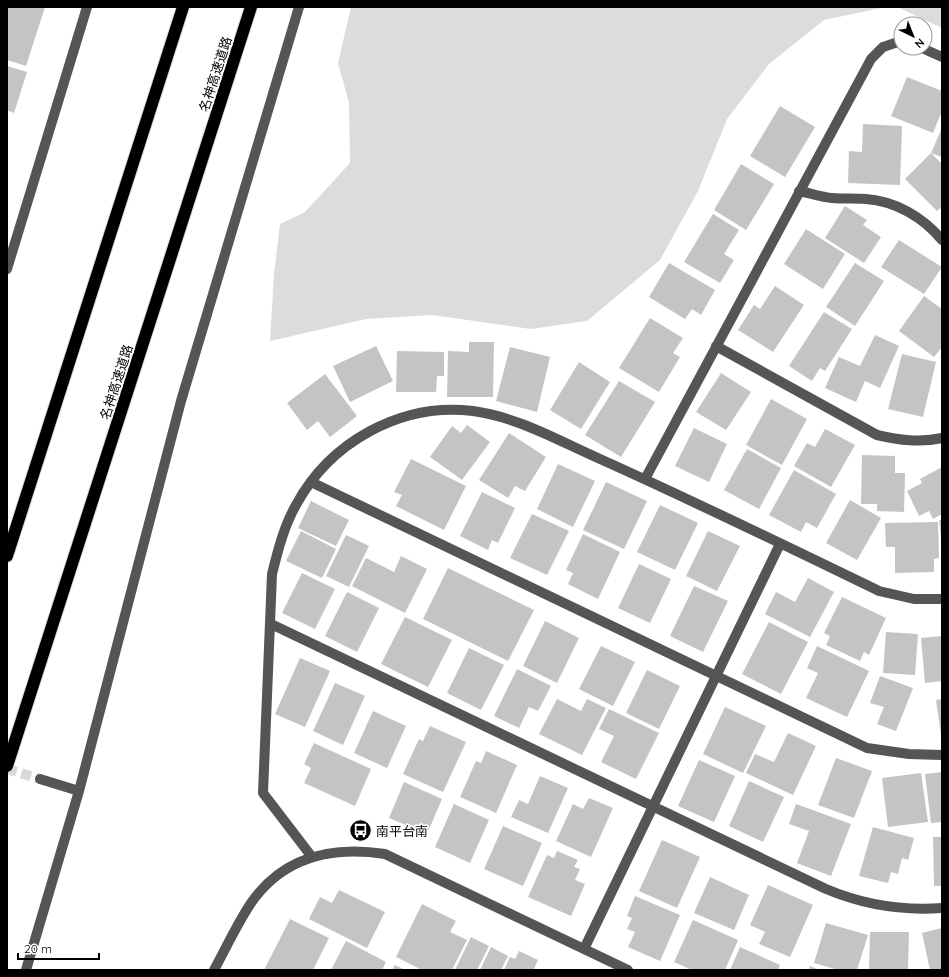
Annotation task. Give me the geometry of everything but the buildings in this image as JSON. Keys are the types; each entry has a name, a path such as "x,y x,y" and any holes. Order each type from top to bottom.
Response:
{"highway":[{"path":"7,556 183,7"},
{"name":"名神高速道路","path":"7,766 251,7"}],"street":[{"path":"7,269 87,7"},
{"path":"26,970 79,791 181,401 299,7"},
{"path":"645,479 871,59 883,47 893,43"},
{"path":"799,191 831,198 866,199 892,205 916,216 942,240"},
{"path":"716,346 877,434 905,441 942,438"},
{"path":"312,857 263,793 272,574 278,550 296,504 311,482 321,469 339,452 364,434 381,425 416,414 454,410 472,411 508,418 645,479 879,591 914,599 942,599"},
{"path":"311,482 867,748 909,754 942,755"},
{"path":"584,949 780,544"},
{"path":"271,624 845,897 905,909 942,908"},
{"path":"40,779 79,791"},
{"path":"214,970 251,904 263,889 289,868 312,857 327,853 349,851 385,854 628,970"}],"shaded area":[{"path":"351,7 886,7 824,20 769,64 727,119 698,191 660,260 587,321 531,329 432,315 366,319 270,341 274,274 280,224 305,212 350,163 349,103 338,63"},
{"path":"897,7 942,7 942,28 933,24 933,16 916,16"}],"tunnel":[{"path":"7,769 40,779"}],"place":[{"name":"南平台南","path":"360,831"}]}
